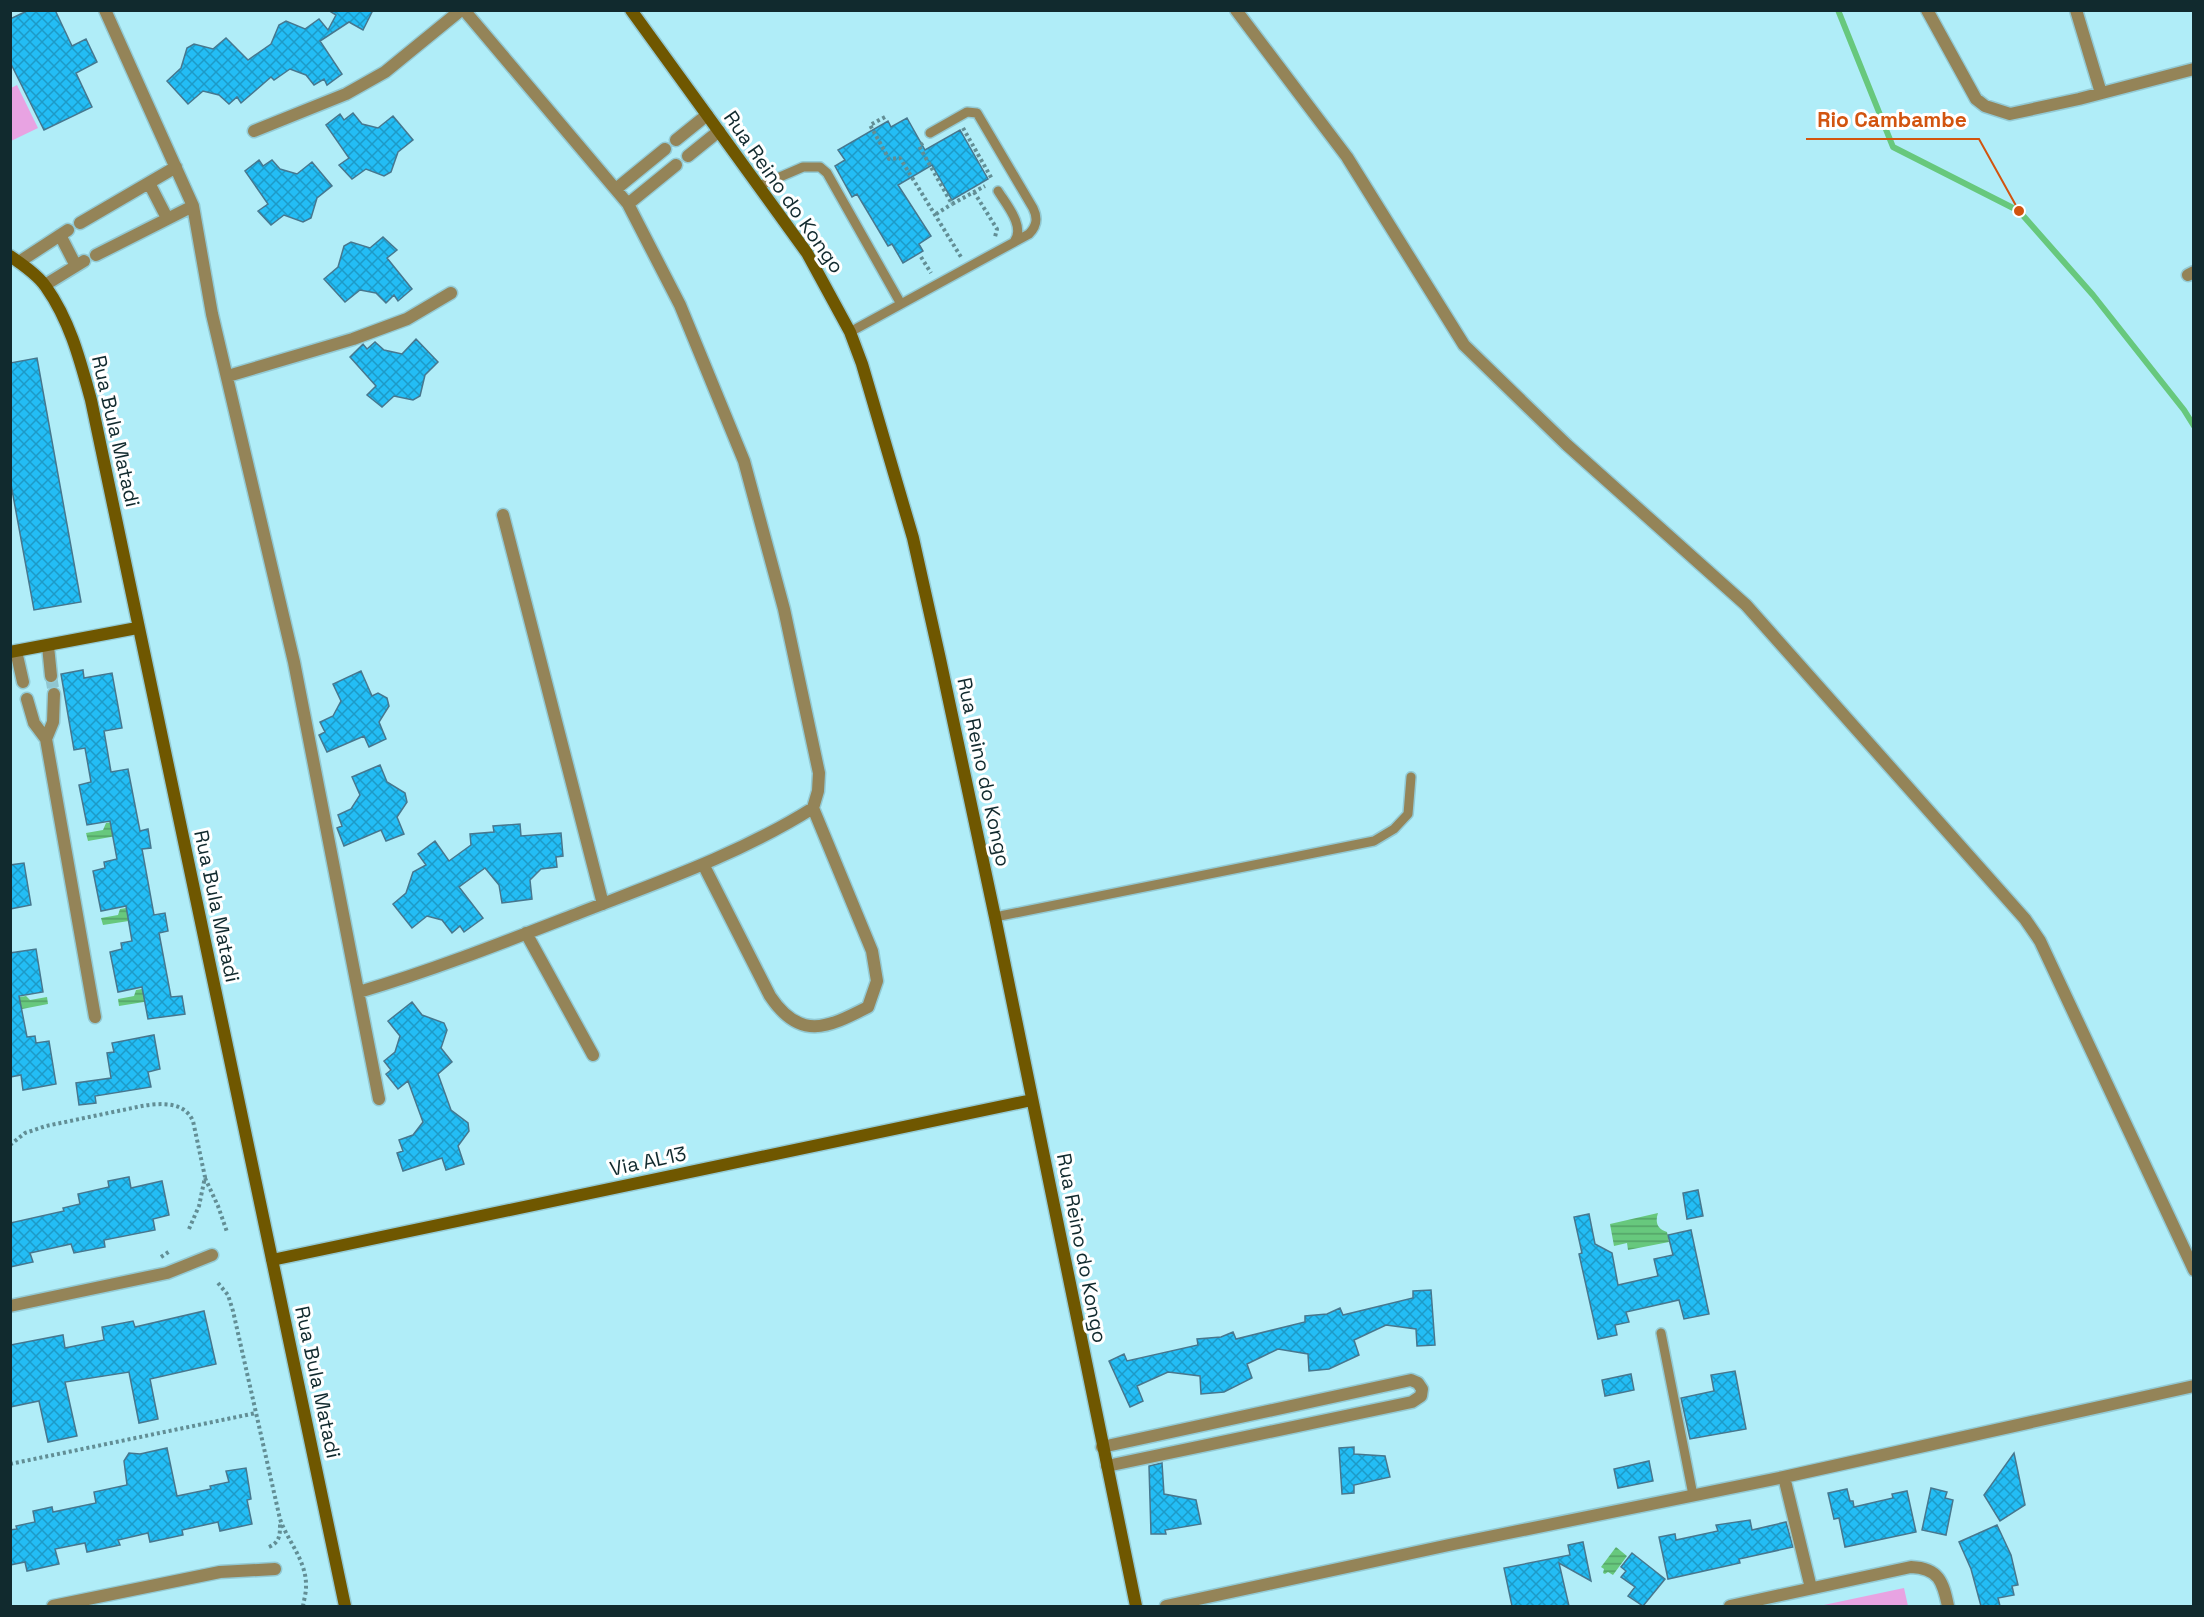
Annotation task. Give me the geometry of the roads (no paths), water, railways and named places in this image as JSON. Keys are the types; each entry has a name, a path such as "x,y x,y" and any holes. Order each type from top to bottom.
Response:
{"street":[{"path":"105,10 193,206 212,314 294,662 380,1099"},
{"path":"254,131 355,89 385,72 462,10 628,204 680,305 744,460 784,609 811,729 819,773 818,791 813,808 872,951 877,981 868,1007 844,1019 818,1027 796,1023 780,1010 770,996 704,866"},
{"name":"Rua Reino do Kongo","path":"631,10 807,253 850,332 869,386 913,538 995,916 1136,1606"},
{"path":"1236,10 1347,157 1464,345 1567,445 1746,604 2025,919 2040,941 2193,1270"},
{"path":"1927,10 1976,99 1985,106 2010,114 2193,69"},
{"path":"2076,10 2101,93"},
{"path":"676,140 707,115"},
{"path":"688,156 719,131"},
{"path":"616,189 665,149"},
{"path":"628,204 676,165"},
{"path":"80,223 176,167"},
{"path":"149,183 167,218"},
{"path":"45,285 85,261 193,206"},
{"path":"15,259 64,233 85,261"},
{"name":"Rua Bula Matadi","path":"15,259 45,285 76,344 95,420 137,628 345,1606"},
{"path":"228,376 353,339 407,319 452,293"},
{"path":"503,515 603,904"},
{"path":"23,681 13,652 137,628"},
{"path":"48,646 51,676"},
{"path":"46,739 53,722 54,694"},
{"path":"27,699 34,723 46,739 95,1017"},
{"path":"359,992 442,966 704,866 780,829 813,808"},
{"path":"526,933 593,1055"},
{"name":"Via AL13","path":"273,1260 1032,1100"},
{"path":"10,1306 167,1273 212,1255"},
{"path":"1102,1447 1407,1381 1418,1383 1422,1389 1421,1396 1412,1401 1107,1466"},
{"path":"1166,1606 1449,1545 1784,1477 2193,1386"},
{"path":"1784,1477 1811,1588"},
{"path":"1733,1606 1911,1567 1921,1567 1938,1577 1944,1586 1948,1606"},
{"path":"53,1606 220,1572 274,1569"},
{"name":"Rua Bula Matadi","path":"342,1586 351,1606"}],"lane":[{"path":"850,332 1029,234 1034,227 1036,217 1033,208 977,113 967,112 930,136"},
{"path":"759,186 803,167 820,166 827,173 845,203 901,303"},
{"path":"998,191 1017,224 1025,230 1034,227"},
{"path":"1011,243 1018,237 1017,224"},
{"path":"995,916 1374,841 1394,829 1408,814 1411,777"},
{"path":"1661,1333 1693,1495"}],"waterway":[{"path":"1838,10 1893,147 2019,211 2093,295 2184,410 2194,426"}],"tunnel":[{"path":"51,676 54,694"}],"place":[{"name":"Rio Cambambe","path":"2019,211"}]}
